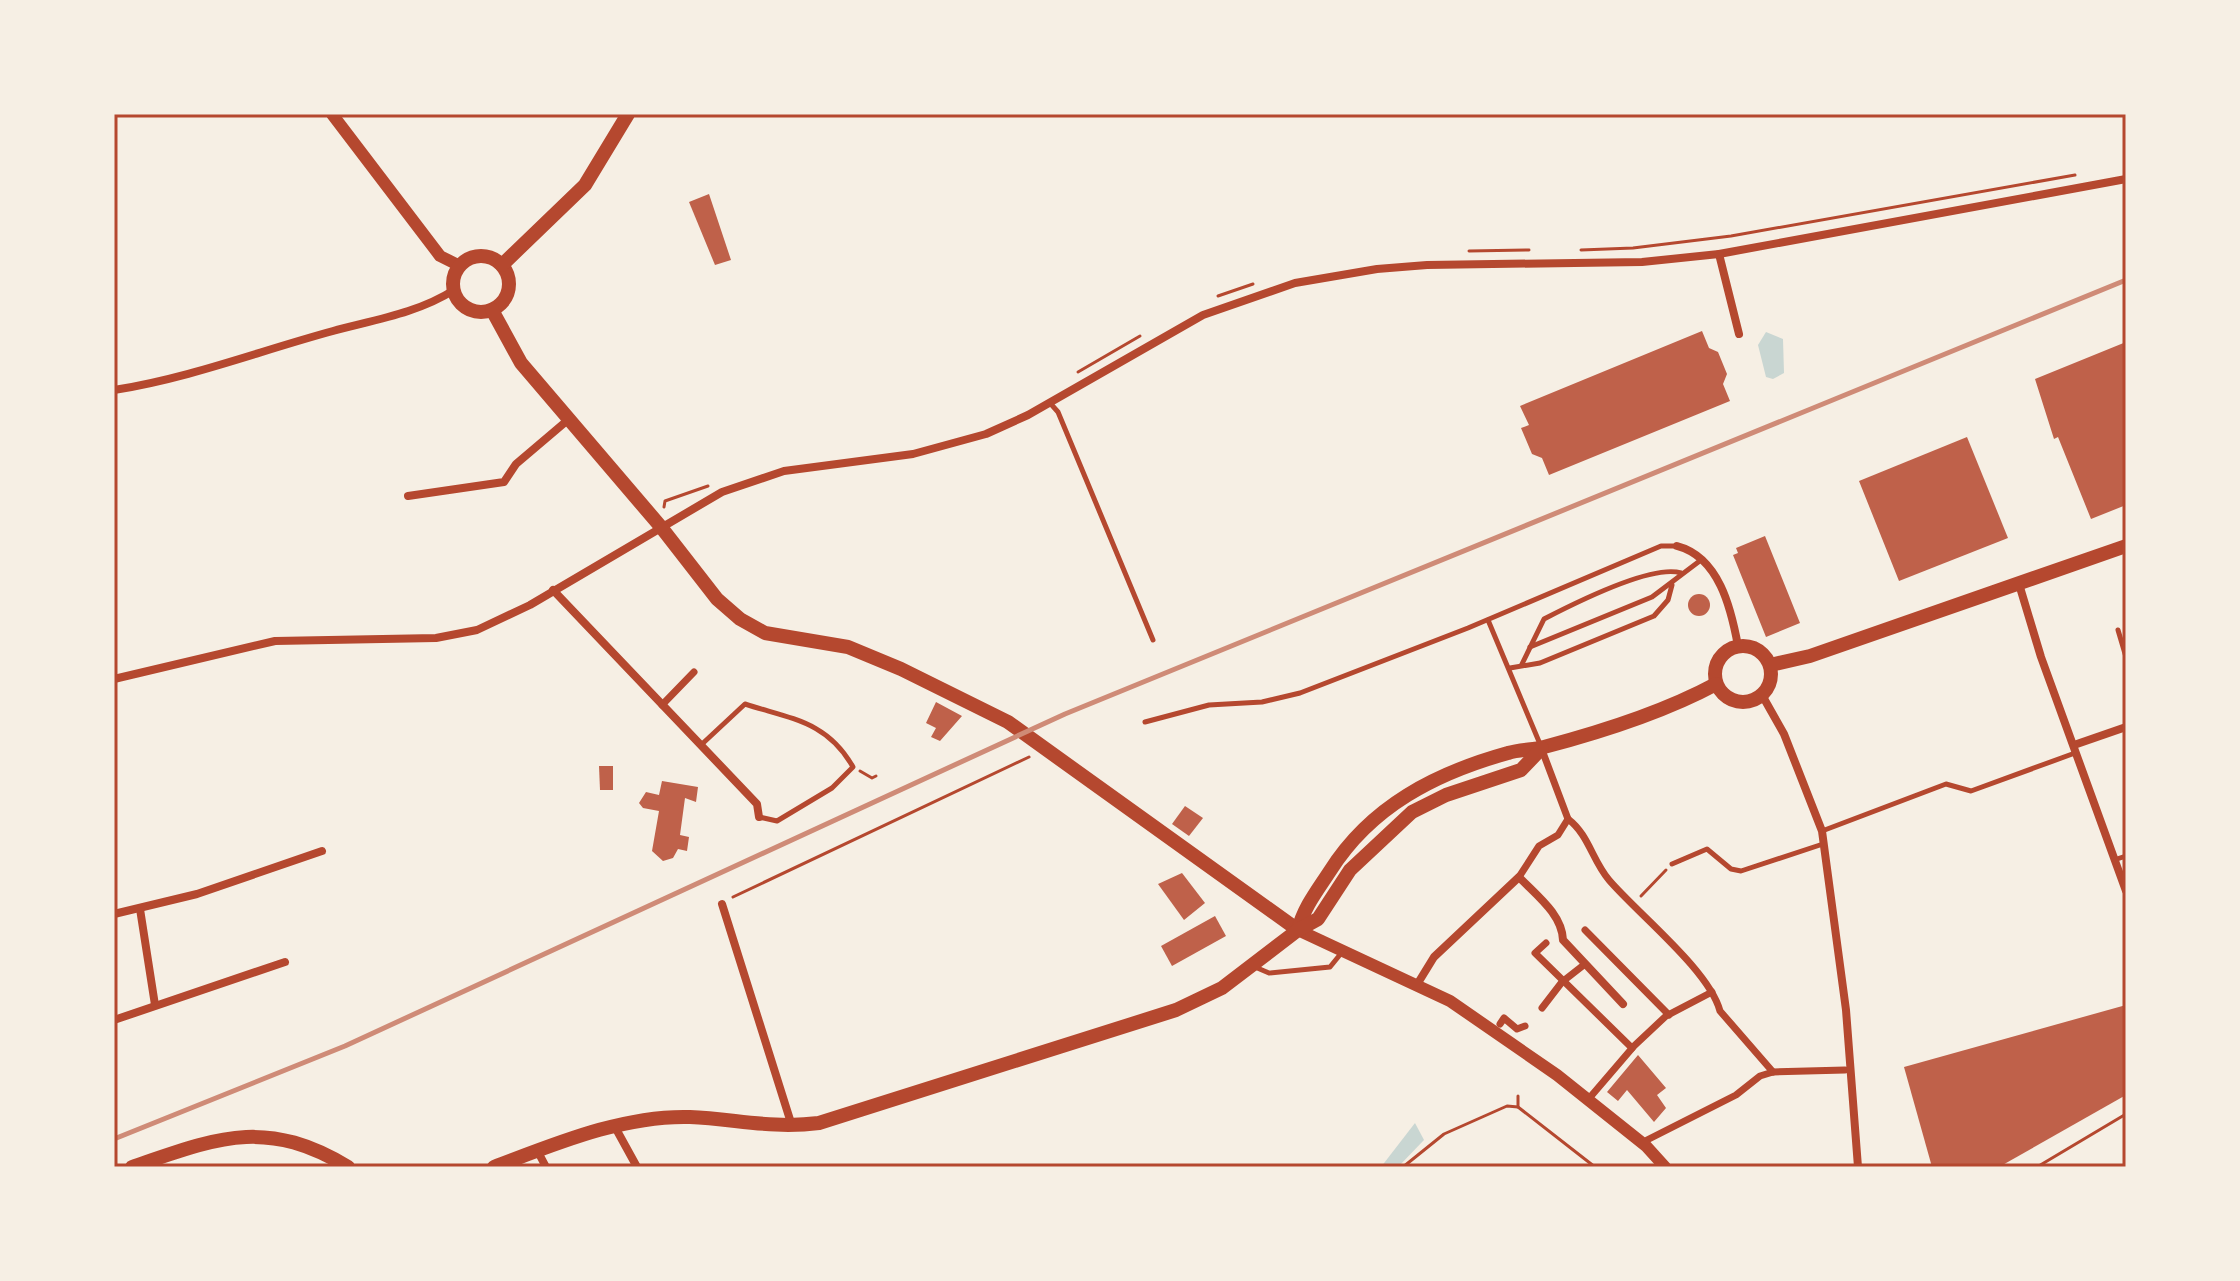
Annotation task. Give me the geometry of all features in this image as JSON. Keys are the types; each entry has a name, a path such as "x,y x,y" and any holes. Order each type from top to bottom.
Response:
{"main road":[{"path":"502,265 585,185 628,114"},
{"path":"481,256 502,265 509,278 509,288 500,305 492,310 467,308 454,290 453,279 460,266 481,256"},
{"path":"492,310 512,351 661,527 717,599 740,619 765,633 848,647 901,669 1008,722 1298,930"},
{"path":"1770,665 1810,656 2126,546"},
{"path":"1738,646 1754,648 1770,665 1771,678 1762,695 1750,702 1737,702 1724,695 1716,684 1715,670 1720,657 1738,646"},
{"path":"1298,930 1303,910 1336,861 1368,825 1400,798 1431,780 1496,757 1542,748 1698,694 1716,684"},
{"path":"494,1167 537,1150 615,1127 690,1117 792,1126 819,1123 1204,999 1254,967 1298,930 1318,919 1350,870 1412,812 1446,795 1521,770 1542,748"},
{"path":"132,1167 233,1137 256,1136 299,1142 348,1167"}],"street":[{"path":"332,114 440,256 460,266"},
{"path":"114,679 275,641 369,641 462,634 497,622 661,527 750,481 817,465 941,448 1007,426 1203,315 1295,283 1415,266 1642,262 1719,254 2126,179"},
{"path":"1719,254 1739,334"},
{"path":"114,390 188,376 398,314 439,300 454,290"},
{"path":"408,496 504,482 516,464 569,419"},
{"path":"1677,546 1703,559 1719,583 1732,617 1738,646"},
{"path":"2019,584 2126,891"},
{"path":"553,590 757,804 759,817"},
{"path":"662,705 694,672"},
{"path":"1762,695 1784,734 1822,831 1846,1010 1858,1167"},
{"path":"2075,749 2126,727"},
{"path":"1542,748 1568,819 1582,830 1606,876 1712,992 1720,1011 1773,1072"},
{"path":"1418,983 1434,957 1519,877 1539,846 1558,835 1568,819"},
{"path":"114,914 197,894 322,851"},
{"path":"1519,877 1562,927 1563,940 1623,1004"},
{"path":"722,904 792,1126"},
{"path":"140,909 155,1005"},
{"path":"1298,930 1418,983 1495,1029 1646,1146 1665,1167"},
{"path":"1585,930 1669,1015"},
{"path":"1546,943 1535,953 1632,1048"},
{"path":"114,1020 285,962"},
{"path":"1542,1008 1562,982 1585,964"},
{"path":"1592,1095 1632,1048 1669,1015 1712,992"},
{"path":"1500,1024 1504,1018 1517,1029 1525,1026"},
{"path":"1647,1140 1736,1095 1760,1076 1773,1072 1845,1070"},
{"path":"615,1127 637,1167"},
{"path":"537,1150 546,1167"}],"lane":[{"path":"1050,403 1058,412 1153,640"},
{"path":"1145,722 1209,705 1262,702 1300,693 1488,620 1661,546 1677,546"},
{"path":"1529,648 1652,597 1703,559"},
{"path":"1522,664 1544,619 1669,569 1681,573"},
{"path":"1510,668 1540,663 1654,616 1668,600 1672,583"},
{"path":"1488,620 1542,748"},
{"path":"2118,630 2126,657"},
{"path":"701,745 745,704 819,727 846,754 853,767 832,788 804,808 777,821 759,817"},
{"path":"1822,831 1946,784 1971,791 2075,749"},
{"path":"1672,864 1707,849 1731,869 1741,871 1824,843"},
{"path":"2113,860 2126,856"},
{"path":"1254,967 1269,973 1330,967 1343,951"}],"path":[{"path":"1571,250 1633,248 1731,236 2085,173"},
{"path":"1459,252 1542,250"},
{"path":"1211,299 1259,282"},
{"path":"1070,376 1149,331"},
{"path":"661,527 665,501 713,484"},
{"path":"722,904 997,769 1048,749"},
{"path":"853,767 872,778 876,776"},
{"path":"1633,906 1672,864"},
{"path":"1518,1096 1518,1107"},
{"path":"1403,1167 1418,1152 1464,1124 1507,1106 1518,1107 1595,1167"},
{"path":"2037,1167 2126,1114"}],"shaded area":[{"path":"1766,332 1783,339 1784,373 1773,379 1766,377 1758,345"},
{"path":"1415,1123 1424,1140 1398,1167 1381,1167"}],"building":[{"path":"709,194 731,260 715,265 689,202"},
{"path":"1702,331 1709,348 1718,352 1727,374 1723,384 1730,401 1549,475 1542,458 1532,454 1521,428 1529,425 1520,406"},
{"path":"2126,342 2126,505 2091,519 2058,437 2054,439 2035,379"},
{"path":"1967,437 2008,538 1899,581 1859,481"},
{"path":"1765,536 1800,623 1766,637 1733,555 1738,553 1736,548"},
{"path":"1699,594 1710,605 1699,616 1688,605"},
{"path":"936,702 962,716 940,741 931,737 936,728 926,723"},
{"path":"599,766 613,766 613,790 600,790"},
{"path":"662,781 698,787 696,802 685,798 680,835 689,837 687,851 678,849 673,858 663,861 652,851 659,811 643,808 639,803 646,792 659,795"},
{"path":"1185,806 1203,818 1189,836 1172,824"},
{"path":"1182,873 1205,903 1184,920 1158,884"},
{"path":"1215,916 1226,936 1172,966 1161,946"},
{"path":"2126,1005 2126,1095 1999,1167 1932,1167 1904,1067"},
{"path":"1638,1055 1666,1088 1657,1095 1666,1108 1654,1122 1627,1090 1618,1101 1607,1092"}],"railway":[{"path":"114,1139 345,1046 1065,714 2126,280"}]}
